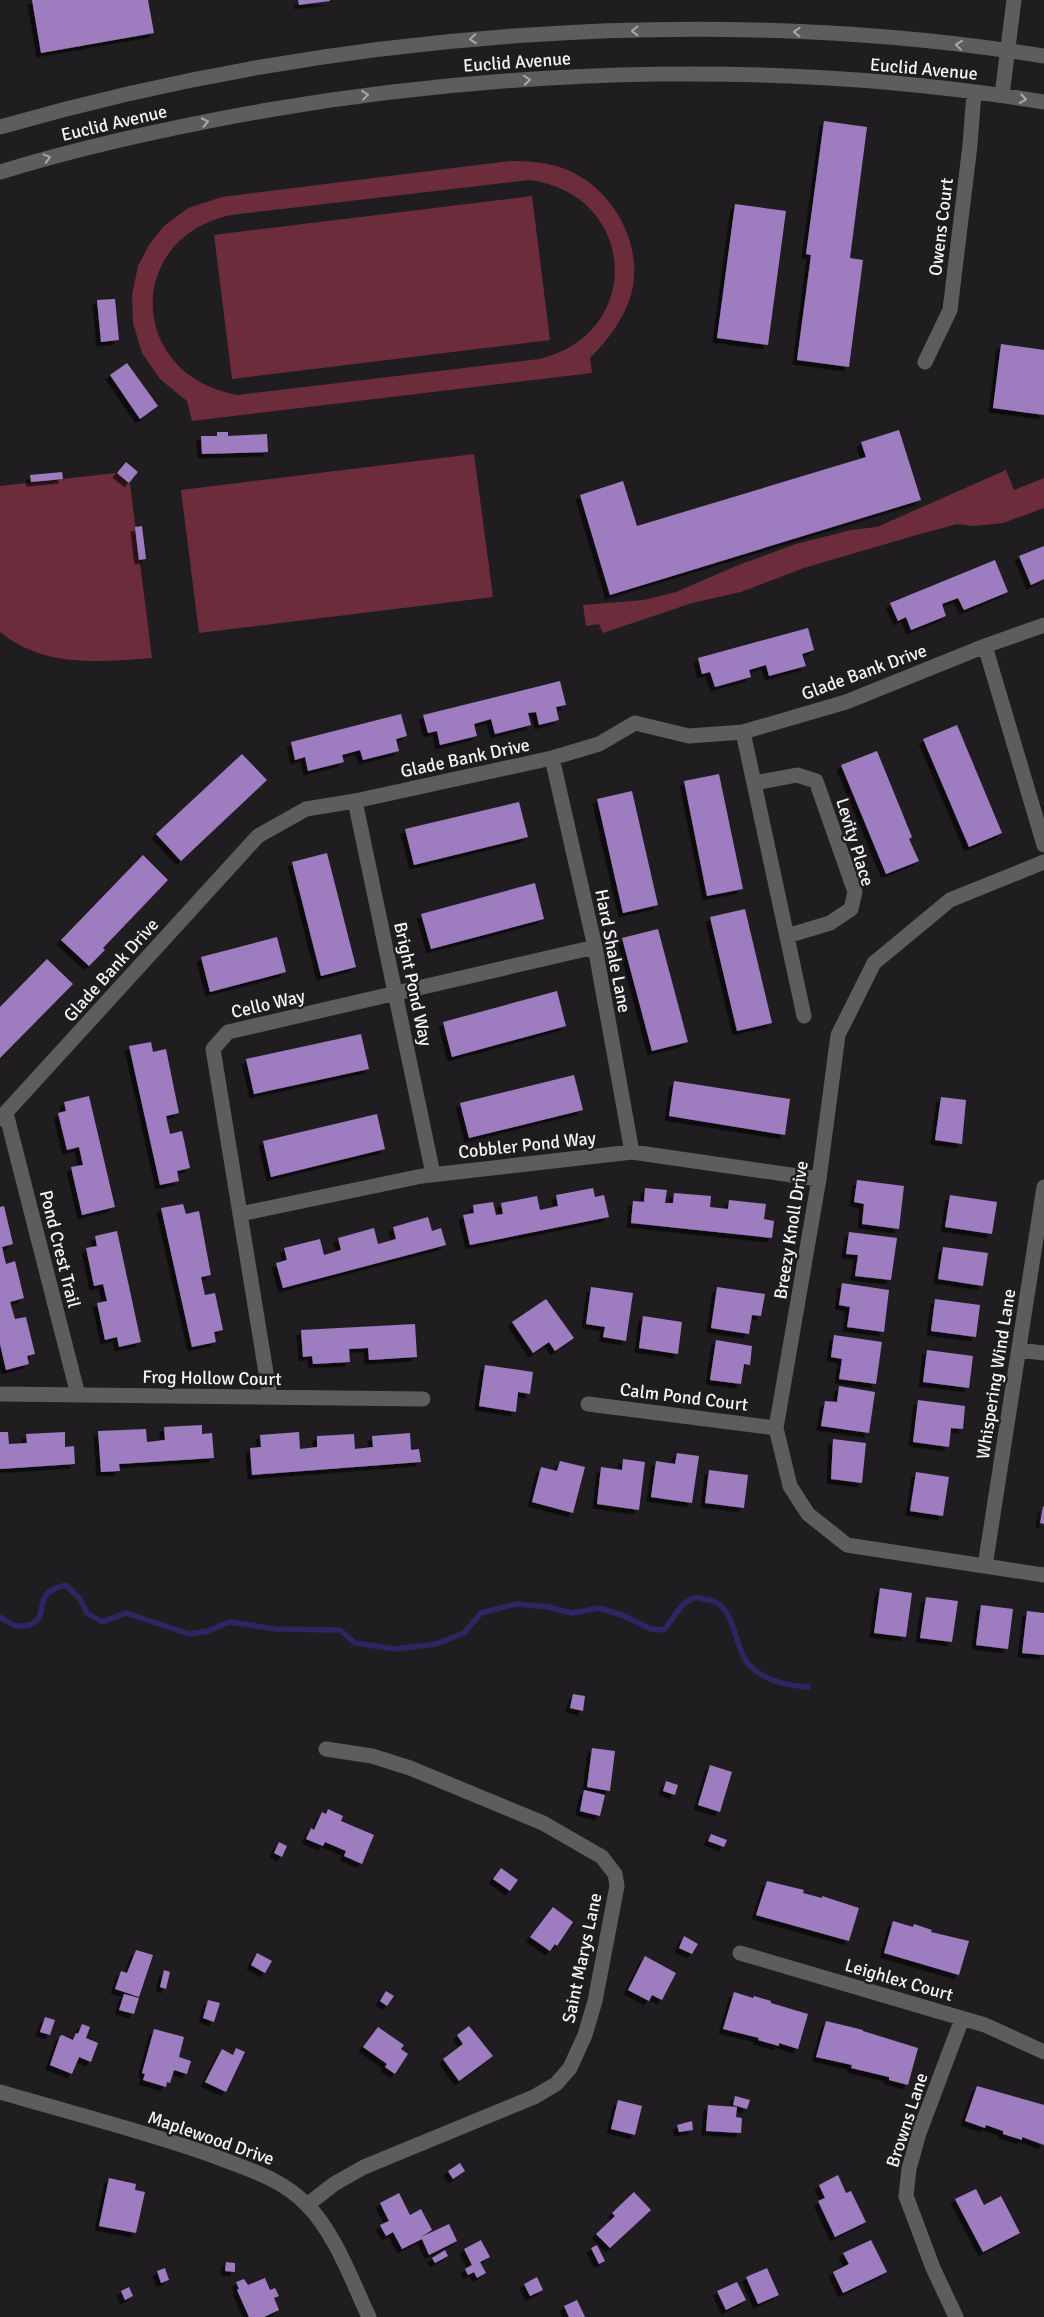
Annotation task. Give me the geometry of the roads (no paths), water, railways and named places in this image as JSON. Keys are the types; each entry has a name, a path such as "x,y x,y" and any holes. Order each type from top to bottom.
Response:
{"street":[{"path":"1002,96 1014,0"},
{"name":"Euclid Avenue","path":"0,128 113,97 259,66 376,50 470,40 582,32 720,30 822,33 919,40 1044,56"},
{"name":"Euclid Avenue","path":"0,172 110,142 220,118 326,100 433,87 617,75 737,75 826,78 974,92 1044,102"},
{"name":"Owens Court","path":"925,362 950,310 970,145 974,92"},
{"name":"Glade Bank Drive","path":"3,1116 258,836 306,809 355,801 552,758 598,744 634,723 689,736 743,732 846,702 985,646 1044,625"},
{"path":"985,646 1044,845"},
{"path":"743,732 804,1016"},
{"name":"Hard Shale Lane","path":"552,758 595,947 632,1152"},
{"name":"Levity Place","path":"754,783 797,776 816,781 854,892 851,908 830,923 787,936"},
{"name":"Bright Pond Way","path":"355,801 433,1174"},
{"name":"Breezy Knoll Drive","path":"1044,862 950,900 874,963 838,1035 819,1179 776,1428 790,1486 808,1514 847,1545 1044,1575"},
{"name":"Cello Way","path":"270,1397 213,1049 228,1032 595,947"},
{"name":"Pond Crest Trail","path":"3,1116 78,1395"},
{"name":"Cobbler Pond Way","path":"240,1214 433,1174 632,1152 819,1179"},
{"name":"Whispering Wind Lane","path":"985,1566 1044,1187"},
{"path":"1019,1350 1044,1354"},
{"name":"Frog Hollow Court","path":"0,1394 423,1399"},
{"name":"Calm Pond Court","path":"588,1404 776,1428"},
{"name":"Saint Marys Lane","path":"307,2205 334,2184 364,2167 534,2097 556,2084 566,2074 585,2035 595,2000 617,1886 615,1874 602,1857 543,1823 410,1768 372,1756 326,1749"},
{"name":"Leighlex Court","path":"740,1953 984,2025 1044,2052"},
{"name":"Browns Lane","path":"956,2317 933,2268 906,2196 909,2169 919,2133 962,2019"},
{"name":"Maplewood Drive","path":"0,2092 178,2143 274,2180 295,2193 326,2230 369,2317"}],"waterway":[{"path":"0,1617 15,1626 32,1624 40,1615 44,1598 48,1593 66,1585 80,1599 87,1613 102,1622 126,1613 189,1634 208,1631 229,1622 276,1629 340,1630 355,1643 395,1649 436,1644 464,1633 481,1613 517,1604 548,1607 572,1613 599,1608 622,1615 651,1629 664,1630 687,1601 698,1598 715,1602 723,1608 729,1616 745,1659 757,1672 778,1682 808,1687"}]}
